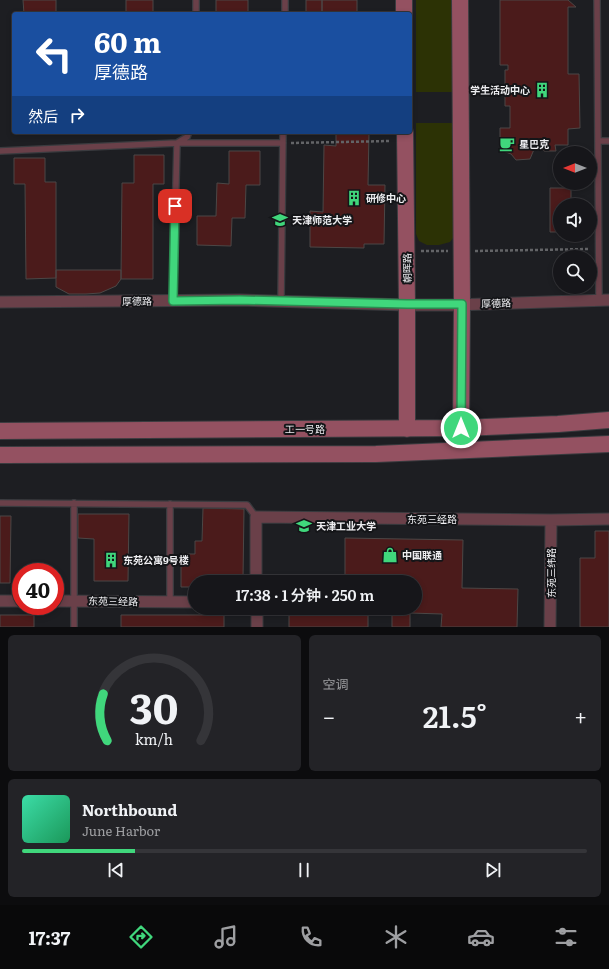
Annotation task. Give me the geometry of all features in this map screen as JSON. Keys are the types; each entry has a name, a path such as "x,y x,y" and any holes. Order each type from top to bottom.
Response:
{"main road":[{"path":"404,0 404,12"},
{"path":"460,0 462,251 461,428"},
{"name":"朝晖路","path":"405,136 407,429"},
{"name":"工一号路","path":"0,431 407,429 558,424 609,420"},
{"path":"0,455 376,454 609,444"}],"street":[{"name":"厚德路","path":"0,302 240,300 462,304 604,300"},
{"name":"东苑三经路","path":"256,517 551,520 609,519"},
{"path":"256,517 256,575"},
{"name":"东苑三纬路","path":"550,627 551,520"},
{"name":"东苑三经路","path":"64,600 188,602"},
{"path":"0,601 12,601"},
{"path":"257,615 257,627"}],"lane":[{"path":"196,0 196,12"},
{"path":"285,0 285,12"},
{"path":"597,0 598,249 604,300"},
{"path":"177,143 187,137 188,134"},
{"path":"281,301 283,134"},
{"path":"598,141 609,141"},
{"path":"173,301 177,143"},
{"path":"0,151 177,143 283,143"},
{"path":"0,503 247,505 256,517"},
{"path":"74,503 74,627"},
{"path":"170,504 170,601"}],"path":[{"path":"283,143 405,136"},
{"path":"406,252 598,249"}],"green space":[{"path":"416,0 455,0 455,92 416,92"},
{"path":"416,123 457,123 456,234 450,242 439,245 427,245 419,241 416,234"}],"building":[{"path":"23,0 56,0 56,12 24,12"},
{"path":"126,0 153,0 153,12 126,12"},
{"path":"216,0 248,0 248,12 216,12"},
{"path":"306,0 322,0 322,12 306,12"},
{"path":"322,0 357,0 357,12 322,12"},
{"name":"学生活动中心","path":"500,0 568,0 576,7 568,7 568,74 579,74 580,128 568,129 568,145 555,145 553,146 553,151 544,151 543,147 535,147 530,159 516,160 511,154 503,151 500,144 500,128 510,128 510,106 505,106 505,70 508,70 508,65 500,65"},
{"name":"研修中心","path":"336,134 369,134 368,185 385,185 384,244 364,244 364,248 310,247 310,211 323,212 324,145 336,146"},
{"path":"229,151 260,151 260,185 246,185 245,218 232,218 231,246 197,245 197,216 216,216 217,183 229,184"},
{"path":"134,155 164,155 164,184 153,184 153,279 121,279 122,183 134,183"},
{"path":"14,158 45,158 45,182 56,182 56,278 26,279 25,184 14,184"},
{"path":"550,188 553,188 553,190 571,190 571,198 553,198 553,232 550,232"},
{"path":"56,270 121,270 121,279 116,286 100,293 69,294 56,287"},
{"path":"203,508 244,509 243,575 188,575 188,587 181,587 181,554 195,554 195,541 202,541"},
{"name":"东苑公寓9号楼","path":"78,514 129,514 128,581 94,581 94,539 78,538"},
{"path":"0,516 11,516 10,583 0,583"},
{"path":"595,531 609,531 609,627 580,627 580,558 595,558"},
{"path":"345,538 463,540 462,588 518,589 517,627 441,627 442,614 422,613 422,575 345,575"},
{"path":"0,615 34,615 34,627 0,627"},
{"path":"121,615 224,615 224,627 121,627"},
{"path":"289,615 368,615 368,627 289,627"},
{"path":"392,615 410,615 410,627 392,627"}],"place":[{"name":"学生活动中心","path":"542,90"},
{"name":"星巴克","path":"507,144"},
{"name":"研修中心","path":"354,198"},
{"name":"天津师范大学","path":"280,220"},
{"name":"天津工业大学","path":"304,526"},
{"name":"中国联通","path":"390,555"},
{"name":"东苑公寓9号楼","path":"111,560"}],"route":[{"path":"175,206 173,301 240,300 462,304 461,428"}]}
